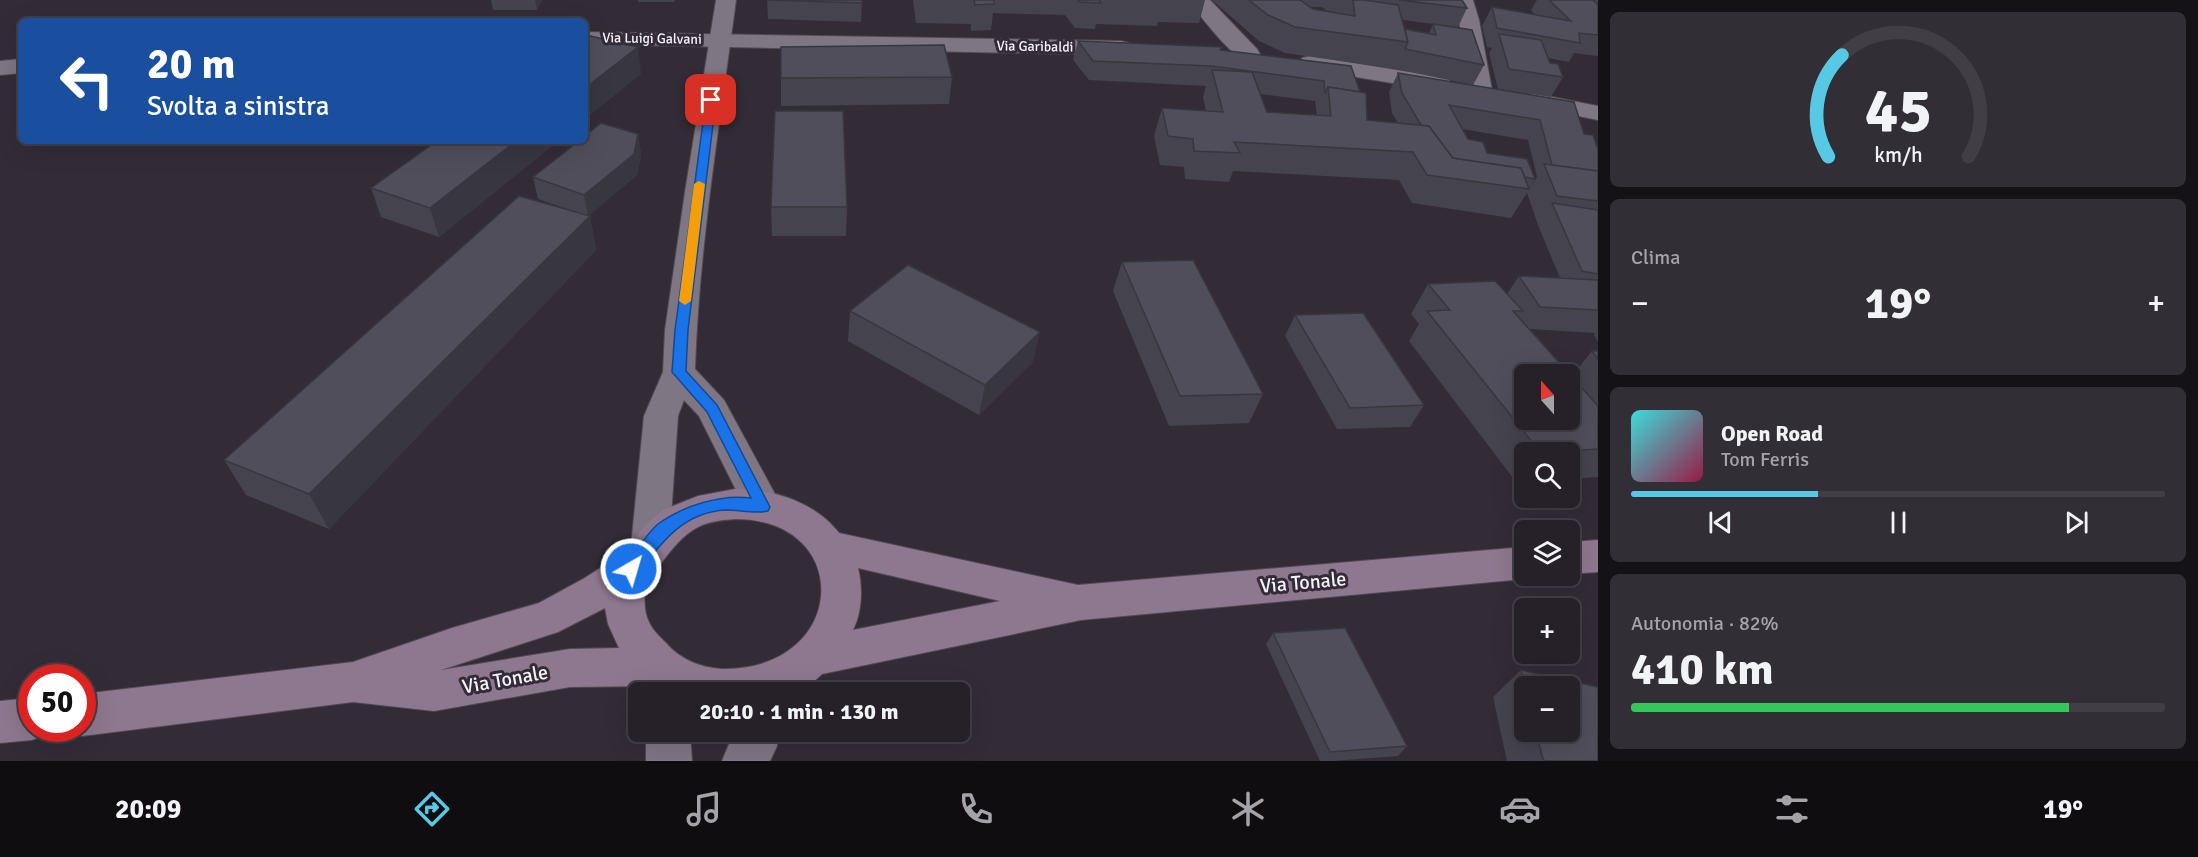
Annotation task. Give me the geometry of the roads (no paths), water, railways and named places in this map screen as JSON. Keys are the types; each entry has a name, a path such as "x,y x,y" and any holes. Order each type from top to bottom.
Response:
{"main road":[{"name":"Via Tonale","path":"96,713 353,682 438,651 561,612 640,557 662,530 687,515 721,504 747,504 781,511 806,524 829,547 838,566 843,597 835,627 814,657 799,670 777,682"},
{"name":"Via Tonale","path":"829,547 888,558 1081,602"},
{"path":"1580,557 1598,556"},
{"name":"Via Tonale","path":"640,557 625,601 627,621 642,652 663,677"},
{"name":"Via Tonale","path":"814,657 1081,602 1514,563"},
{"name":"Via Tonale","path":"353,682 434,691 570,668 663,677 682,682"},
{"path":"0,722 18,720"}],"street":[{"path":"640,557 661,416 679,372 681,330 694,226 726,0"},
{"path":"1199,0 1226,32 1249,54"},
{"path":"1466,10 1498,94"},
{"name":"Via Luigi Galvani","path":"588,38 719,39"},
{"name":"Via Garibaldi","path":"719,39 1140,49"},
{"path":"1219,52 1278,58 1598,113"},
{"path":"0,68 18,66"},
{"path":"679,372 712,409 763,507"},
{"path":"668,742 669,761"},
{"path":"745,761 755,742"}]}
